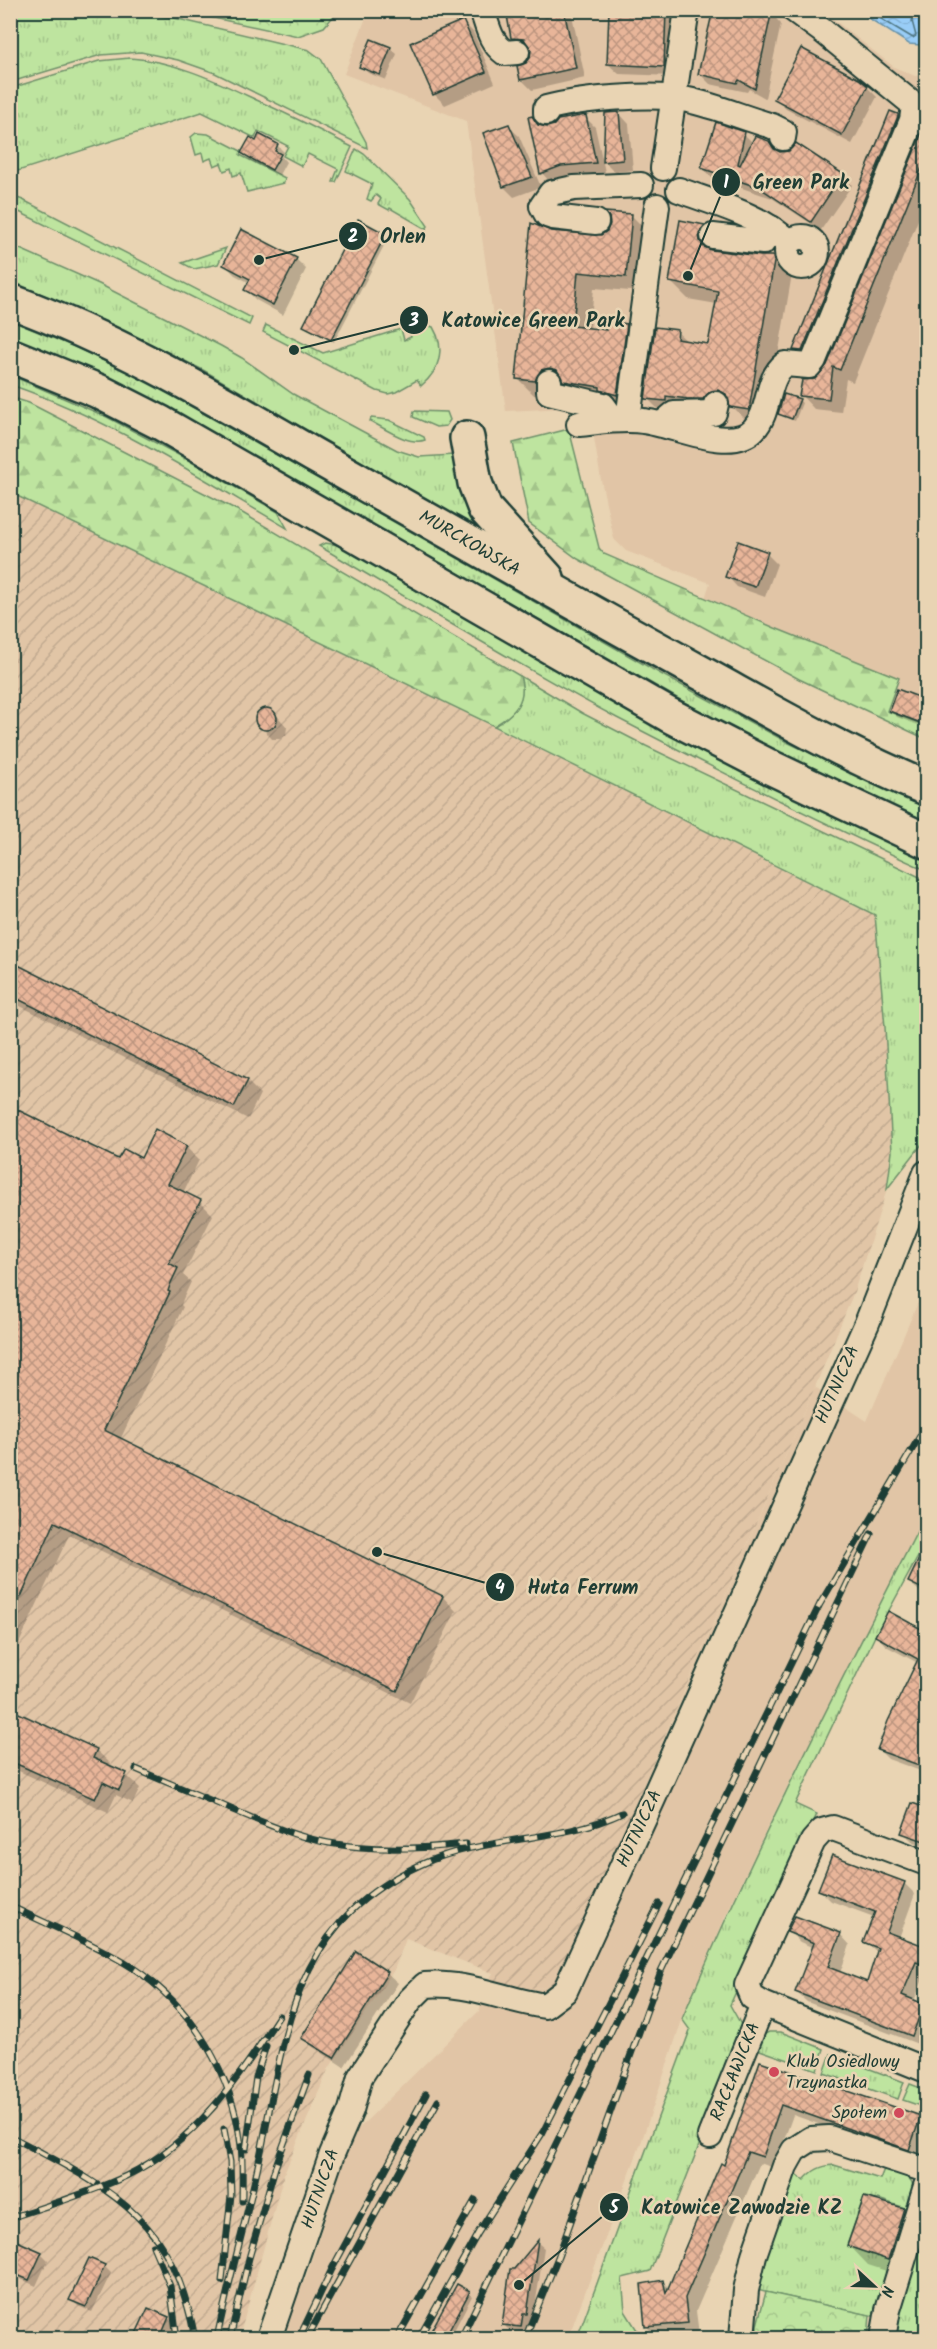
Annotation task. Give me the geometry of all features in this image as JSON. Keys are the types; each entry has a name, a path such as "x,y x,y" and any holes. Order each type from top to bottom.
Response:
{"highway":[{"name":"MURCKOWSKA","path":"10,301 84,332 166,371 564,598 804,729 881,769 927,788"},
{"path":"10,355 98,391 161,423 669,714 772,768 927,841"},
{"path":"467,438 475,483 485,509 564,598"}],"street":[{"path":"482,10 481,42 497,47 505,53 517,52"},
{"path":"663,168 675,98 673,39 687,10"},
{"path":"579,424 621,420 662,424 725,441 740,438 754,430 763,415 777,371 785,364 809,366 814,360 912,120 914,105 794,10"},
{"path":"546,113 546,108 561,104 645,97 675,98 689,100 772,126 784,132 783,138"},
{"path":"654,168 663,168 672,171 678,178 679,190 677,197 670,204 657,206 645,200 641,184 646,173 654,168"},
{"path":"596,222 553,217 547,215 542,206 551,193 574,188 641,184"},
{"path":"679,190 725,207 780,236 790,262 798,267 808,266 817,255 831,255 854,262"},
{"path":"621,420 657,206"},
{"path":"712,236 763,242 780,236"},
{"path":"549,382 549,392 603,405 621,420"},
{"path":"662,424 674,414 714,413 716,404"},
{"name":"HUTNICZA","path":"269,2338 332,2154 351,2110 360,2077 410,2000 425,1985 445,1983 518,2002 545,2006 565,1991 649,1810 867,1323 927,1173"},
{"path":"763,2004 752,1997 747,1985 813,1841 822,1831 833,1828 927,1863"},
{"name":"RACŁAWICKA","path":"710,2136 763,2004 927,2070"},
{"path":"742,2338 746,2289 754,2255 785,2166 794,2150 811,2139 829,2138 927,2170"},
{"path":"883,2338 888,2310 927,2186"}],"shaded area":[{"path":"369,10 823,11 894,67 915,76 926,74 926,730 888,715 699,617 710,583 626,551 614,539 592,426 567,408 506,411 466,121 344,74"},
{"path":"10,493 338,650 875,915 885,1027 892,1152 887,1189 854,1292 815,1387 557,1987 528,1988 489,1980 493,1973 406,1939 394,1970 328,2070 284,2174 239,2338 11,2338"},
{"path":"926,1284 926,1514 782,1797 725,1917 682,2020 641,2143 568,2338 274,2338 306,2277 352,2135 479,2011 489,1980 528,1988 558,1987 815,1387 867,1421"}],"green space":[{"path":"338,10 324,27 298,36 181,11"},
{"path":"10,11 121,11 174,18 309,50 321,59 366,142 367,148 215,73 178,60 141,52 101,55 11,82"},
{"path":"130,58 161,63 205,77 287,114 352,147 336,182 333,182 338,169 308,154 302,166 283,156 288,146 258,131 255,138 202,112 18,171 11,162 11,88 99,61"},
{"path":"196,133 208,134 241,151 240,155 285,178 284,183 247,192 241,173 233,176 231,168 224,171 221,163 214,166 211,158 204,161 202,153 196,155 191,137"},
{"path":"356,149 410,199 428,226 426,229 390,208 389,210 378,204 381,199 376,195 371,201 367,199 372,184 346,171"},
{"path":"11,196 23,200 252,318 249,325 11,208"},
{"path":"11,245 99,284 221,346 293,394 397,450 419,457 454,455 485,533 203,370 111,324 11,281"},
{"path":"226,248 218,264 194,269 182,263"},
{"path":"10,320 77,348 150,383 661,674 787,742 926,808 926,822 839,783 698,710 201,427 107,379 11,337"},
{"path":"420,323 433,327 437,335 440,351 437,366 421,386 417,380 388,394 377,391 263,332 266,325 323,353 401,329 404,340 411,337 408,327"},
{"path":"10,375 107,417 188,460 278,512 287,528 152,449 83,414 11,385"},
{"path":"10,397 29,403 239,511 520,676 522,693 518,706 508,717 494,726 11,493"},
{"path":"414,411 447,412 450,420 446,426 436,427 413,417"},
{"path":"371,418 389,420 424,437 425,440 412,441 389,432 370,421"},
{"path":"569,429 599,548 604,554 775,628 899,678 887,711 922,724 926,713 926,739 799,679 578,559 529,523 513,443"},
{"path":"325,543 338,545 701,750 850,825 926,859 926,870 771,796 579,697 319,546"},
{"path":"520,676 582,713 646,746 926,880 926,1139 887,1189 892,1152 885,1027 875,915 494,726 517,706 522,693"},
{"path":"926,1514 926,1542 875,1636 795,1804 817,1814 730,2005 744,2030 650,2271 622,2278 625,2311 642,2338 577,2338 690,2030 682,2019 769,1827"},
{"path":"769,2032 781,2032 824,2049 817,2070 757,2049 763,2035"},
{"path":"831,2054 904,2082 898,2099 824,2073"},
{"path":"910,2084 926,2090 926,2108 903,2100"},
{"path":"834,2165 880,2179 884,2169 902,2175 913,2185 908,2209 864,2197 847,2245 890,2260 873,2316 752,2289 791,2171 804,2180 817,2169"},
{"path":"916,2247 926,2250 926,2338 905,2338 894,2327"},
{"path":"766,2292 870,2315 868,2338 757,2338 757,2325"}],"water":[{"path":"864,11 922,11 919,25 926,38 920,45 909,44 867,17"}],"building":[{"path":"506,10 564,10 576,68 520,80 517,66 526,63 530,58 531,50 524,39 511,38"},
{"path":"609,10 666,10 664,67 607,64"},
{"path":"713,10 772,10 755,89 739,80 737,83 698,74"},
{"path":"463,20 486,72 433,95 410,43"},
{"path":"371,39 391,47 380,75 359,67"},
{"path":"801,48 868,86 842,135 774,99"},
{"path":"890,111 898,116 802,351 793,350"},
{"path":"619,112 623,160 603,162 605,113"},
{"path":"586,115 596,163 561,166 540,174 528,117 532,116 538,125 547,127 554,125 558,120"},
{"path":"716,122 745,132 738,164 740,165 755,136 769,141 774,149 780,152 789,151 796,143 843,174 811,222 760,188 701,168"},
{"path":"509,124 532,177 503,187 483,133"},
{"path":"925,125 927,155 840,370 833,367 829,399 799,396 802,380 815,379 827,365"},
{"path":"259,134 278,144 275,151 281,154 272,170 241,153 250,137 256,141"},
{"path":"605,212 632,214 626,277 578,272 573,326 606,330 607,321 627,324 617,395 600,390 600,387 563,381 557,370 550,368 541,370 535,381 516,379 531,223 551,231 601,235 607,231 610,224"},
{"path":"358,219 386,234 331,340 303,326"},
{"path":"680,220 705,225 699,234 700,241 704,247 711,250 775,256 749,410 730,407 726,394 718,390 711,391 703,399 666,396 666,401 645,399 655,327 678,330 677,339 708,344 718,291 669,282"},
{"path":"241,229 297,258 273,305 244,290 250,279 223,265"},
{"path":"784,394 800,399 792,419 778,414"},
{"path":"738,541 768,552 755,587 725,577"},
{"path":"897,689 927,700 927,709 921,723 889,711"},
{"path":"266,708 274,711 277,719 274,727 266,730 258,727 255,719 258,711"},
{"path":"10,961 248,1080 234,1107 10,995"},
{"path":"10,1106 118,1159 124,1149 141,1158 155,1129 187,1146 168,1184 201,1200 169,1263 178,1268 168,1291 170,1292 104,1430 443,1596 397,1691 55,1522 10,1621"},
{"path":"927,1542 927,1591 908,1582"},
{"path":"888,1611 927,1632 927,1768 877,1750 888,1721 918,1659 875,1636"},
{"path":"10,1709 97,1749 93,1758 127,1773 119,1790 103,1782 95,1799 10,1761"},
{"path":"912,1803 927,1808 927,1842 901,1833"},
{"path":"832,1855 905,1882 887,1932 927,1947 927,1966 916,1962 902,1995 924,2004 912,2036 795,1992 814,1943 787,1932 795,1916 841,1933 828,1967 867,1982 878,1948 863,1942 875,1912 818,1890"},
{"path":"356,1951 388,1972 334,2058 301,2038"},
{"path":"760,2061 921,2116 909,2150 781,2105 763,2157 748,2152 685,2298 688,2323 645,2327 641,2284 663,2280 666,2293 721,2163 724,2165"},
{"path":"864,2197 904,2208 888,2260 847,2246"},
{"path":"10,2238 42,2252 29,2280 10,2272"},
{"path":"538,2240 527,2314 523,2314 521,2327 502,2325 510,2269 514,2269"},
{"path":"89,2258 105,2265 86,2307 69,2300"},
{"path":"457,2284 470,2291 445,2338 427,2338"},
{"path":"148,2308 169,2317 160,2338 134,2338"}],"waterway":[{"path":"923,43 926,46"}],"railway":[{"path":"461,2338 820,1604 926,1426"},
{"path":"525,2338 558,2257 661,1971 871,1534"},
{"path":"136,1769 268,1825 317,1840 346,1846 380,1848 466,1844"},
{"path":"217,2338 254,2183 287,2029 300,1989 318,1953 343,1920 376,1890 420,1865 444,1855 495,1843 573,1830 622,1813"},
{"path":"419,2338 478,2233 543,2132 659,1904"},
{"path":"10,1906 88,1943 133,1968 174,2002 191,2023 207,2045 219,2069 237,2120 242,2153 242,2201"},
{"path":"10,2218 126,2176 174,2146 213,2107 231,2085 279,2016"},
{"path":"246,2149 256,2077 266,2046"},
{"path":"230,2338 249,2258 275,2168 309,2075"},
{"path":"299,2338 332,2269 426,2094"},
{"path":"307,2338 438,2101"},
{"path":"222,2281 231,2195 230,2162 224,2129"},
{"path":"10,2136 79,2173 107,2191 132,2212 153,2235 171,2263 185,2297 195,2338"},
{"path":"397,2338 475,2200"},
{"path":"153,2246 170,2286 177,2338"}],"place":[{"name":"Orlen","path":"259,260"},
{"name":"Green Park","path":"688,276"},
{"name":"Katowice Green Park","path":"294,350"},
{"name":"Huta Ferrum","path":"377,1552"},
{"name":"Klub Osiedlowy Trzynastka","path":"774,2072"},
{"name":"Społem","path":"899,2113"},
{"name":"Katowice Zawodzie KZ","path":"519,2285"}]}
